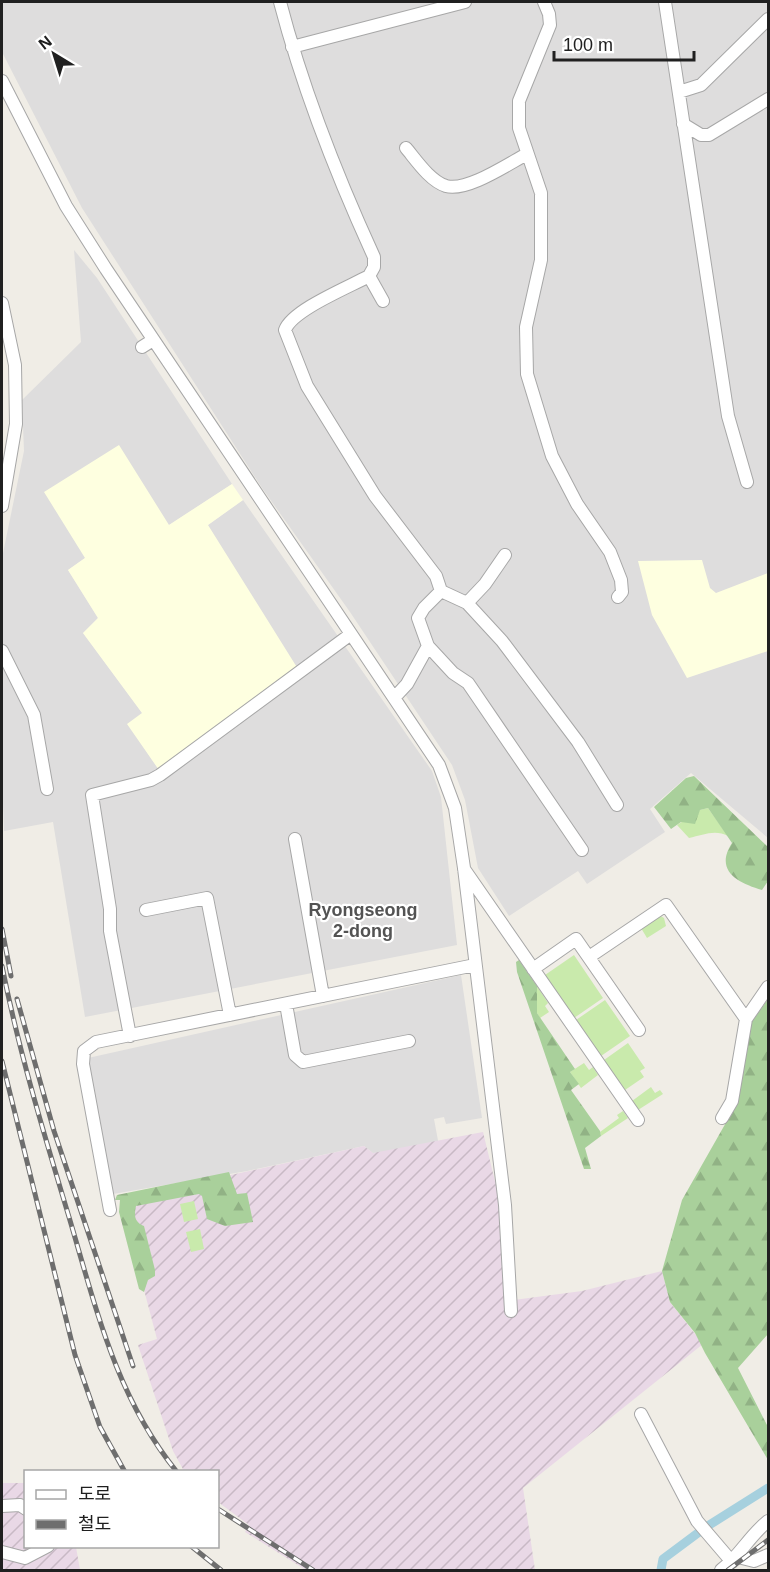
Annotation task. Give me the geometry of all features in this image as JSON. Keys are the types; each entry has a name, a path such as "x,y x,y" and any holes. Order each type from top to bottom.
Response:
{"street":[{"path":"280,2 292,47 329,154 374,257 374,267 369,276 301,312 287,322 285,330 307,387 382,505 436,576 441,591 467,603 502,641 578,742 617,805"},
{"path":"292,47 465,2"},
{"path":"544,2 549,14 547,37 519,100 519,128 541,193 541,260 526,327 527,374 540,423 563,480 602,538 621,580 622,592 618,597"},
{"path":"665,2 728,416 747,482"},
{"path":"679,92 701,85 768,19"},
{"path":"2,81 66,206 153,340 439,765 450,788 464,868 505,1205 511,1311"},
{"path":"683,124 701,135 709,135 768,99"},
{"path":"406,148 436,180 445,186 454,187 478,180 527,154"},
{"path":"369,276 383,301"},
{"path":"2,303 15,365 16,424 2,506"},
{"path":"142,346 153,340"},
{"path":"467,603 485,584 505,555"},
{"path":"441,591 424,608 418,618 428,646 453,673 468,683 582,850"},
{"path":"130,1036 110,932 110,909 92,795 151,780 160,775 351,634"},
{"path":"394,698 408,684 428,646"},
{"path":"2,651 34,715 47,789"},
{"path":"294,839 323,996"},
{"path":"464,868 638,1120"},
{"path":"146,910 207,898 230,1015"},
{"path":"589,957 666,905 746,1019"},
{"path":"533,969 576,939 639,1030"},
{"path":"110,1210 82,1057 84,1051 96,1042 475,965"},
{"path":"722,1118 732,1101 746,1019 768,987"},
{"path":"286,1004 295,1055 303,1062 409,1041"},
{"path":"640,1414 703,1530 735,1560 754,1561 768,1555"},
{"path":"2,1506 20,1505 24,1508"},
{"path":"721,1570 735,1560 752,1534 768,1521"},
{"path":"2,1552 25,1558 44,1548"}],"shaded area":[{"path":"2,2 768,2 768,838 691,773 650,809 665,832 587,884 578,871 509,916 478,868 465,800 452,765 350,612 262,488 82,208 2,52"},
{"path":"74,250 97,278 232,484 169,525 85,558 68,570 98,618 83,633 143,714 128,724 159,770 208,525 243,500 432,771 441,797 457,945 85,1017 53,822 4,831 2,778 2,558 24,451 22,400 81,342"},
{"path":"119,445 169,525 232,484 243,500 208,525 298,669 159,770 127,724 142,713 83,633 98,618 68,570 85,558 44,492"},
{"path":"702,560 710,588 716,593 768,573 768,651 687,678 652,615 638,561"},
{"path":"461,975 482,1118 446,1124 444,1117 434,1119 439,1146 379,1158 364,1146 247,1171 113,1194 88,1058"},
{"path":"483,1132 500,1202 507,1301 582,1291 662,1271 670,1302 703,1344 523,1488 535,1570 306,1570 245,1532 249,1525 219,1503 219,1470 183,1470 173,1451 138,1345 157,1339 120,1199 364,1146 373,1153"},
{"path":"2,1483 24,1483 24,1548 76,1548 80,1570 2,1570"}],"green space":[{"path":"694,776 768,847 768,881 762,890 737,879 727,868 727,853 732,843 708,808 700,810 695,824 681,822 671,829 654,807 686,778"},
{"path":"708,808 728,836 714,833 689,838 677,825 700,810"},
{"path":"659,915 664,918 666,926 647,938 641,928"},
{"path":"574,955 603,998 574,1018 545,975"},
{"path":"519,960 537,986 537,1013 575,1069 570,1072 579,1084 571,1090 600,1131 601,1136 585,1148 591,1169 584,1169 517,972 516,962"},
{"path":"537,986 548,1003 545,1006 549,1012 540,1018 537,1013"},
{"path":"768,999 768,1334 738,1368 768,1427 768,1460 695,1333 670,1302 662,1271 682,1200 736,1105 751,1023"},
{"path":"605,1000 630,1036 601,1056 576,1020"},
{"path":"628,1043 645,1068 640,1071 644,1077 625,1090 604,1060"},
{"path":"584,1063 589,1070 593,1067 598,1075 581,1088 570,1072"},
{"path":"651,1087 655,1093 660,1090 663,1094 638,1110 632,1101"},
{"path":"623,1111 628,1118 601,1136 600,1132 619,1118 617,1115"},
{"path":"229,1172 237,1194 247,1193 253,1222 225,1226 207,1219 202,1196 199,1194 136,1206 136,1218 144,1226 155,1270 155,1276 148,1280 144,1292 139,1289 119,1212 120,1200 115,1200 117,1195"},
{"path":"194,1201 198,1219 184,1222 180,1204"},
{"path":"200,1229 204,1249 191,1252 186,1232"}],"waterway":[{"path":"661,1570 663,1559 706,1527 768,1488"}],"railway":[{"path":"2,929 11,976"},
{"path":"2,966 32,1093 110,1350 138,1413 176,1470"},
{"path":"17,999 54,1131 133,1366"},
{"path":"2,1061 75,1355 100,1427 124,1470"},
{"path":"219,1510 313,1570"},
{"path":"728,1570 768,1540"},
{"path":"194,1548 221,1570"}],"district":[{"name":"Ryongseong 2-dong","path":"363,920"}]}
